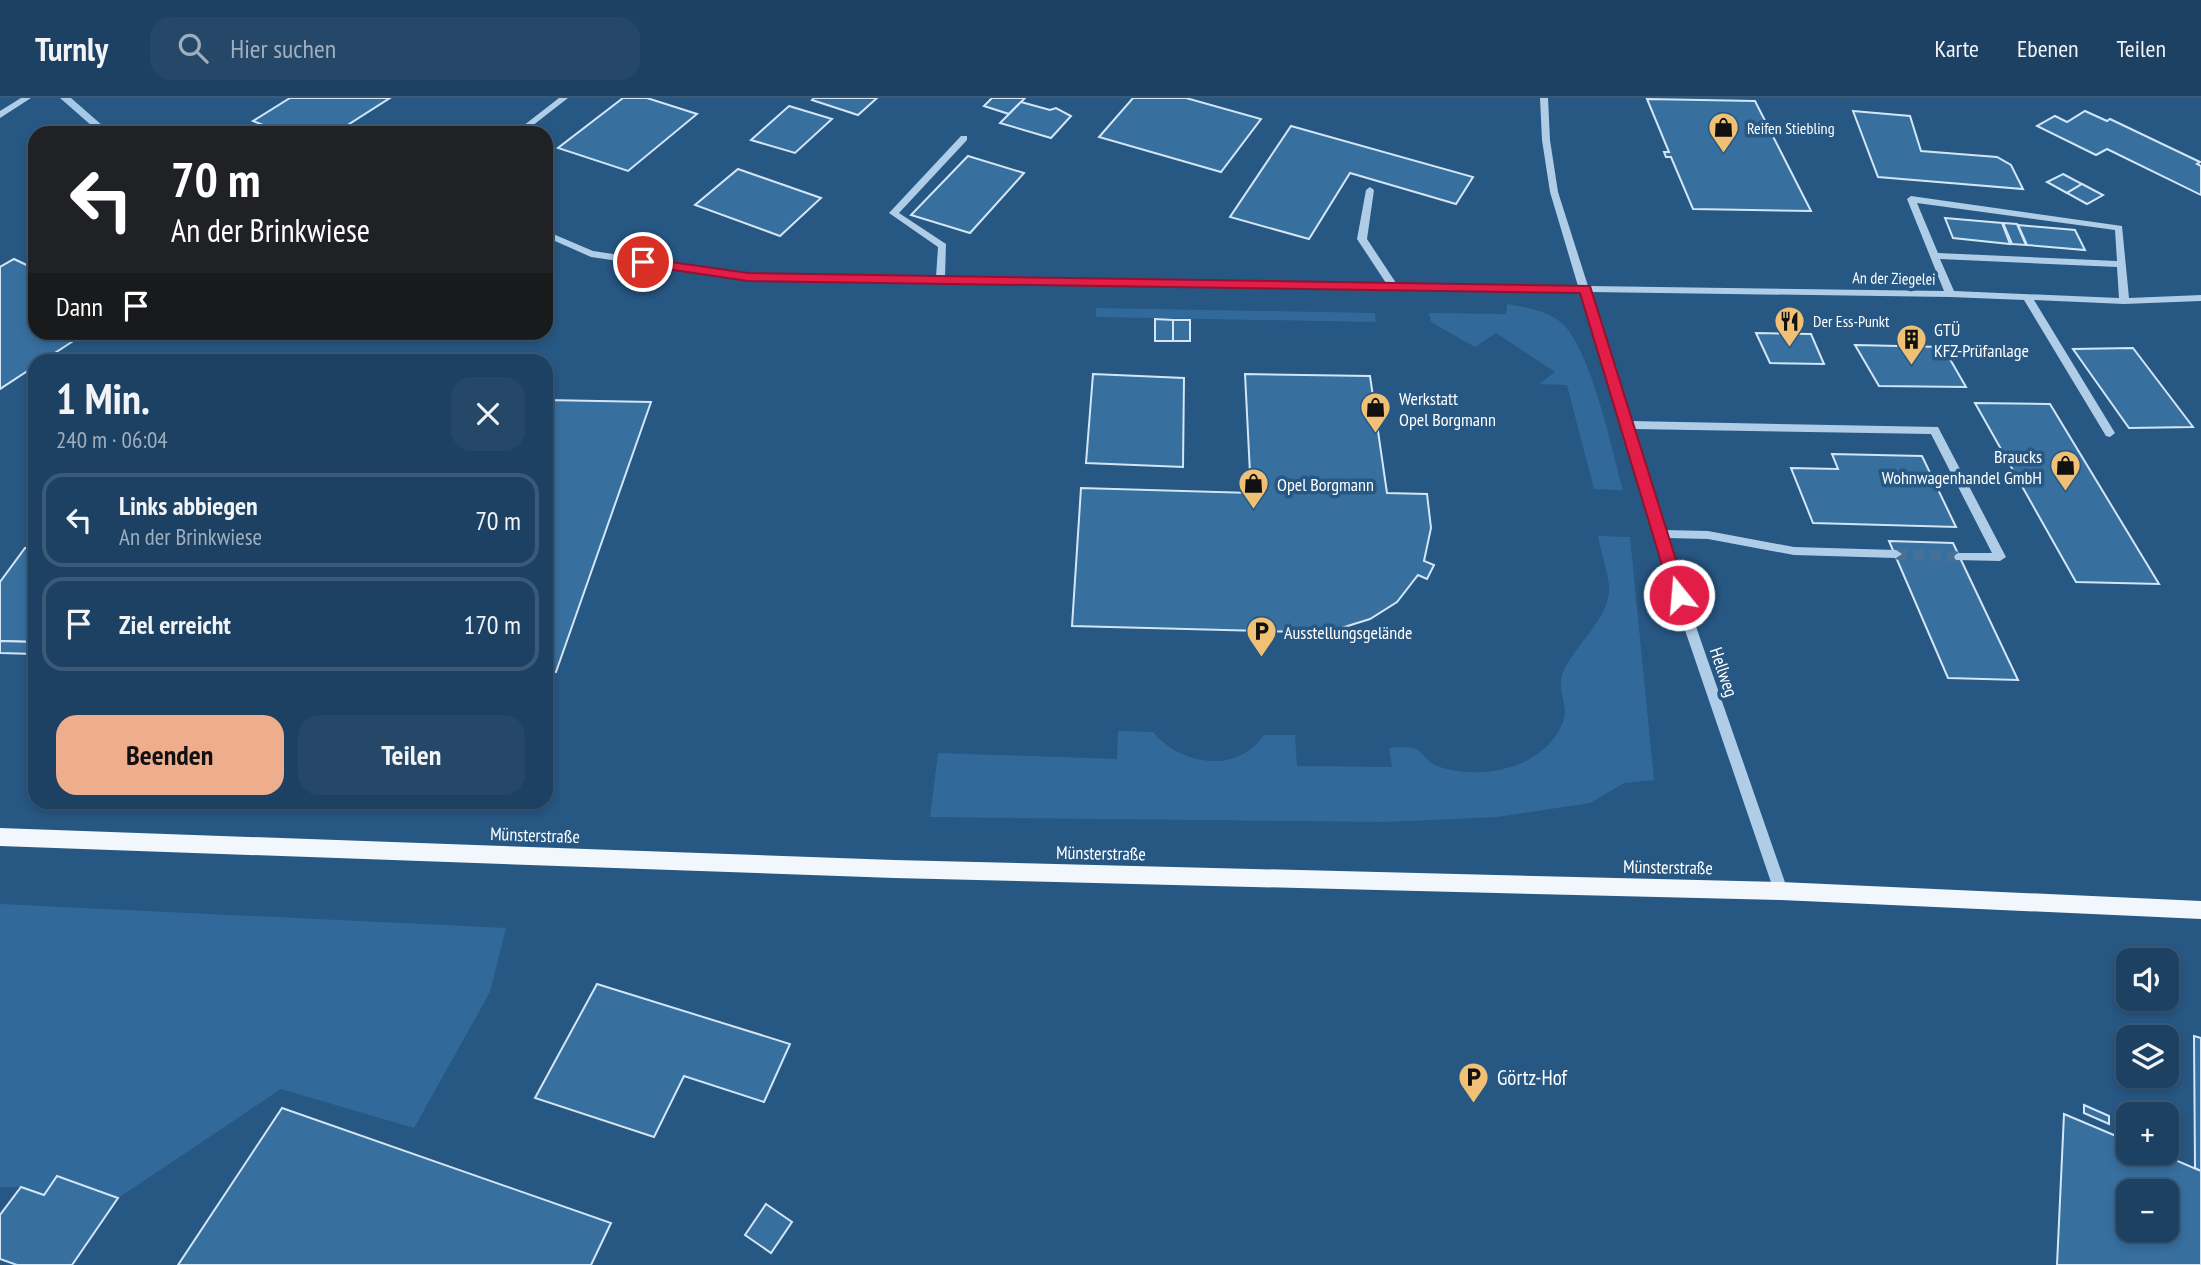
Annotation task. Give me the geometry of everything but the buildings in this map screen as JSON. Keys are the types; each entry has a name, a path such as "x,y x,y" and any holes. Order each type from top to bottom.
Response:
{"main road":[{"name":"Münsterstraße","path":"0,837 894,869 1781,891 2201,910"}],"street":[{"path":"0,115 27,98"},
{"path":"527,126 564,98"},
{"name":"Hellweg","path":"1544,98 1545,140 1555,192 1660,534 1781,891"},
{"path":"940,280 943,246 894,213 964,138"},
{"path":"1370,190 1362,239 1394,288"},
{"path":"1950,294 1911,199 2119,228 2124,301"},
{"name":"An der Ziegelei","path":"553,237 591,254 748,277 1950,294 2124,301 2201,298"},
{"path":"1934,256 2122,264"},
{"path":"2027,297 2110,433"},
{"path":"1627,425 1934,430 2000,557 1960,556"},
{"path":"1660,534 1708,535 1794,551 1896,554"}],"shaded area":[{"path":"1507,304 1546,314 1558,320 1570,332 1590,373 1623,490 1594,489 1567,385 1539,384 1555,372 1496,333 1475,347 1431,322 1429,313 1506,314"},
{"path":"1096,308 1375,313 1376,322 1096,317"},
{"path":"1598,536 1630,537 1654,780 1624,783 1590,803 1497,817 1385,822 930,817 938,753 1117,759 1118,731 1153,732 1179,752 1209,761 1240,756 1264,735 1295,735 1297,766 1392,767 1389,748 1403,747 1416,749 1434,765 1454,771 1492,771 1528,760 1556,736 1565,713 1561,684 1563,672 1596,624 1606,604 1608,581"},
{"path":"0,904 506,928 490,992 414,1128 281,1089 118,1198 58,1176 44,1195 21,1187 0,1187"}],"waterway":[{"path":"65,98 98,126"}],"tunnel":[{"path":"1896,554 1960,557"}],"place":[{"name":"Reifen Stiebling","path":"1724,155"},
{"name":"Der Ess-Punkt","path":"1790,348"},
{"name":"GTÜ KFZ-Prüfanlage","path":"1911,366"},
{"name":"Werkstatt Opel Borgmann","path":"1376,435"},
{"name":"Braucks Wohnwagenhandel GmbH","path":"2065,493"},
{"name":"Opel Borgmann","path":"1254,511"},
{"name":"Ausstellungsgelände","path":"1261,659"},
{"name":"Görtz-Hof","path":"1474,1104"}],"route":[{"path":"643,262 748,277 1585,289 1679,595"}]}
